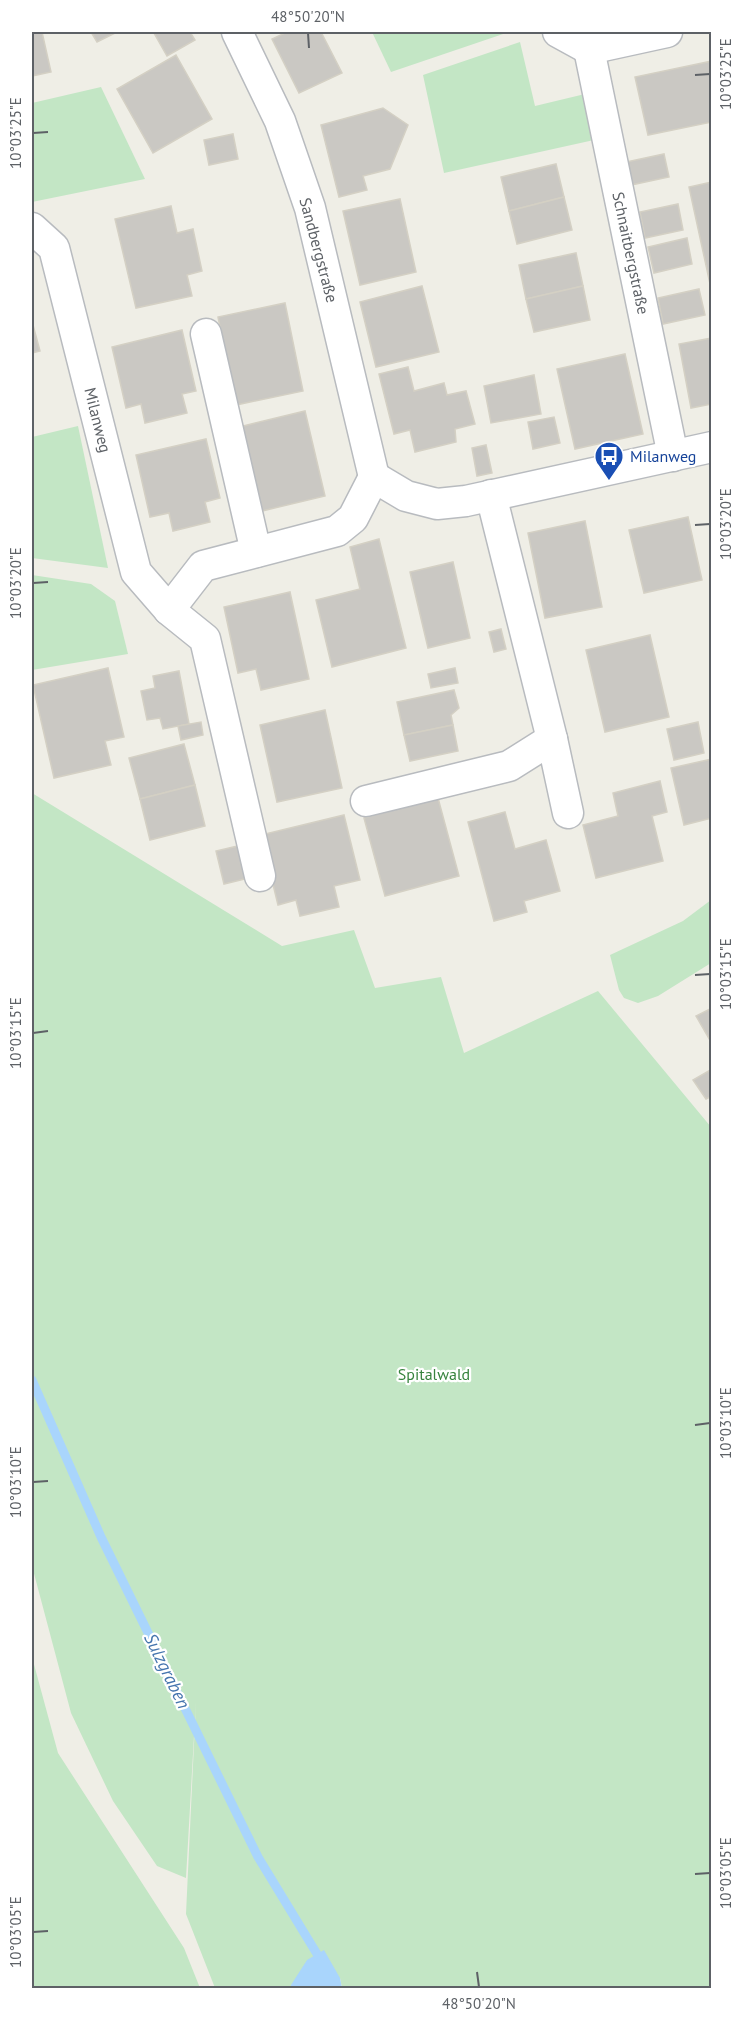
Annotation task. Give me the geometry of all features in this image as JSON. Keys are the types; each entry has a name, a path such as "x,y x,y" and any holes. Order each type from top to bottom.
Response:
{"street":[{"name":"Sandbergstraße","path":"237,32 280,121 310,208 374,477"},
{"path":"558,32 589,49 667,32"},
{"name":"Schnaitbergstraße","path":"589,49 673,456"},
{"name":"Milanweg","path":"32,228 54,248 136,572 169,610 205,639 260,876"},
{"path":"206,334 256,552"},
{"path":"169,610 203,566 337,531 353,518 374,477 406,496 437,504 466,501 711,447"},
{"path":"491,495 552,739 568,813"},
{"path":"366,801 509,766 552,739"}],"green space":[{"path":"372,32 509,32 391,72"},
{"path":"520,42 535,106 585,94 594,140 444,173 423,75"},
{"path":"101,87 145,179 32,202 32,103"},
{"path":"78,426 108,568 32,558 32,437"},
{"path":"32,575 91,584 115,601 128,654 32,670"},
{"name":"Spitalwald","path":"32,793 282,946 354,930 375,988 441,977 464,1053 598,991 711,1127 711,1988 342,1988 340,1978 291,1985 291,1988 215,1988 186,1914 196,1701 186,1878 157,1866 113,1801 71,1713 32,1566"},
{"path":"711,900 711,963 658,996 638,1003 624,998 619,990 610,955 683,921"},
{"path":"32,1657 58,1753 184,1948 200,1988 32,1988"}],"water":[{"path":"324,1950 340,1978 342,1988 291,1988 307,1960"}],"building":[{"path":"32,32 42,32 51,72 32,76"},
{"path":"91,32 117,32 97,42"},
{"path":"190,32 195,40 167,56 154,33"},
{"path":"287,32 321,32 342,73 299,93 272,39"},
{"path":"176,55 212,119 153,153 117,89"},
{"path":"712,61 712,122 648,135 635,77"},
{"path":"383,108 408,125 390,169 363,176 367,190 339,197 321,125"},
{"path":"233,134 238,159 209,165 204,140"},
{"path":"664,154 669,177 631,185 626,162"},
{"path":"556,164 564,197 509,211 501,177"},
{"path":"712,182 712,293 689,187"},
{"path":"564,197 572,230 517,244 509,211"},
{"path":"400,199 416,272 360,285 343,211"},
{"path":"678,204 683,230 645,238 640,212"},
{"path":"171,206 177,233 193,229 202,271 187,275 192,296 136,308 115,219"},
{"path":"687,238 692,264 654,273 648,247"},
{"path":"576,253 583,286 526,299 519,265"},
{"path":"422,286 439,352 376,367 360,302"},
{"path":"583,286 590,320 534,332 526,299"},
{"path":"699,289 705,315 663,324 658,298"},
{"path":"285,303 303,391 236,405 218,317"},
{"path":"32,325 40,351 32,353"},
{"path":"182,330 196,391 182,394 187,413 145,423 141,404 126,408 112,347"},
{"path":"712,338 712,404 691,408 679,344"},
{"path":"625,354 643,434 575,449 557,369"},
{"path":"408,367 414,391 444,383 447,395 466,391 475,424 455,429 456,442 415,452 410,430 394,434 379,374"},
{"path":"534,375 541,414 491,423 484,386"},
{"path":"305,411 325,496 262,511 243,426"},
{"path":"554,417 560,443 533,449 528,422"},
{"path":"206,439 220,498 205,502 210,522 173,531 169,513 150,517 136,455"},
{"path":"486,445 492,473 477,476 472,448"},
{"path":"688,517 702,580 644,593 629,530"},
{"path":"585,521 602,607 545,618 528,533"},
{"path":"379,539 406,648 332,667 316,600 360,589 350,547"},
{"path":"453,562 470,638 428,648 410,572"},
{"path":"290,592 309,679 261,690 256,669 238,673 224,607"},
{"path":"501,629 506,649 494,652 489,632"},
{"path":"650,635 669,717 605,732 586,650"},
{"path":"108,668 124,737 105,741 111,765 54,778 33,685"},
{"path":"455,668 458,683 431,688 428,674"},
{"path":"179,671 189,724 163,729 160,718 147,720 141,691 155,688 153,676"},
{"path":"454,690 459,708 451,715 453,725 404,735 397,702"},
{"path":"325,710 342,788 277,802 260,725"},
{"path":"201,722 203,735 181,740 178,726"},
{"path":"698,722 704,753 674,760 667,729"},
{"path":"453,725 458,751 410,761 404,735"},
{"path":"184,744 195,785 140,799 129,758"},
{"path":"712,759 712,818 684,825 671,768"},
{"path":"660,781 667,812 652,816 663,861 596,878 583,825 618,816 613,793"},
{"path":"195,785 205,826 150,840 140,799"},
{"path":"438,798 459,876 385,896 364,818"},
{"path":"505,812 515,849 546,840 560,891 524,901 527,912 494,921 468,822"},
{"path":"344,815 360,880 334,886 339,907 300,916 296,900 278,905 261,835"},
{"path":"242,845 249,878 224,884 216,851"},
{"path":"712,1008 712,1042 711,1042 696,1016"},
{"path":"712,1069 712,1096 706,1099 693,1080"}],"waterway":[{"name":"Sulzgraben","path":"32,1380 101,1537 258,1857 317,1954"}],"place":[{"name":"Milanweg","path":"609,482"}]}
